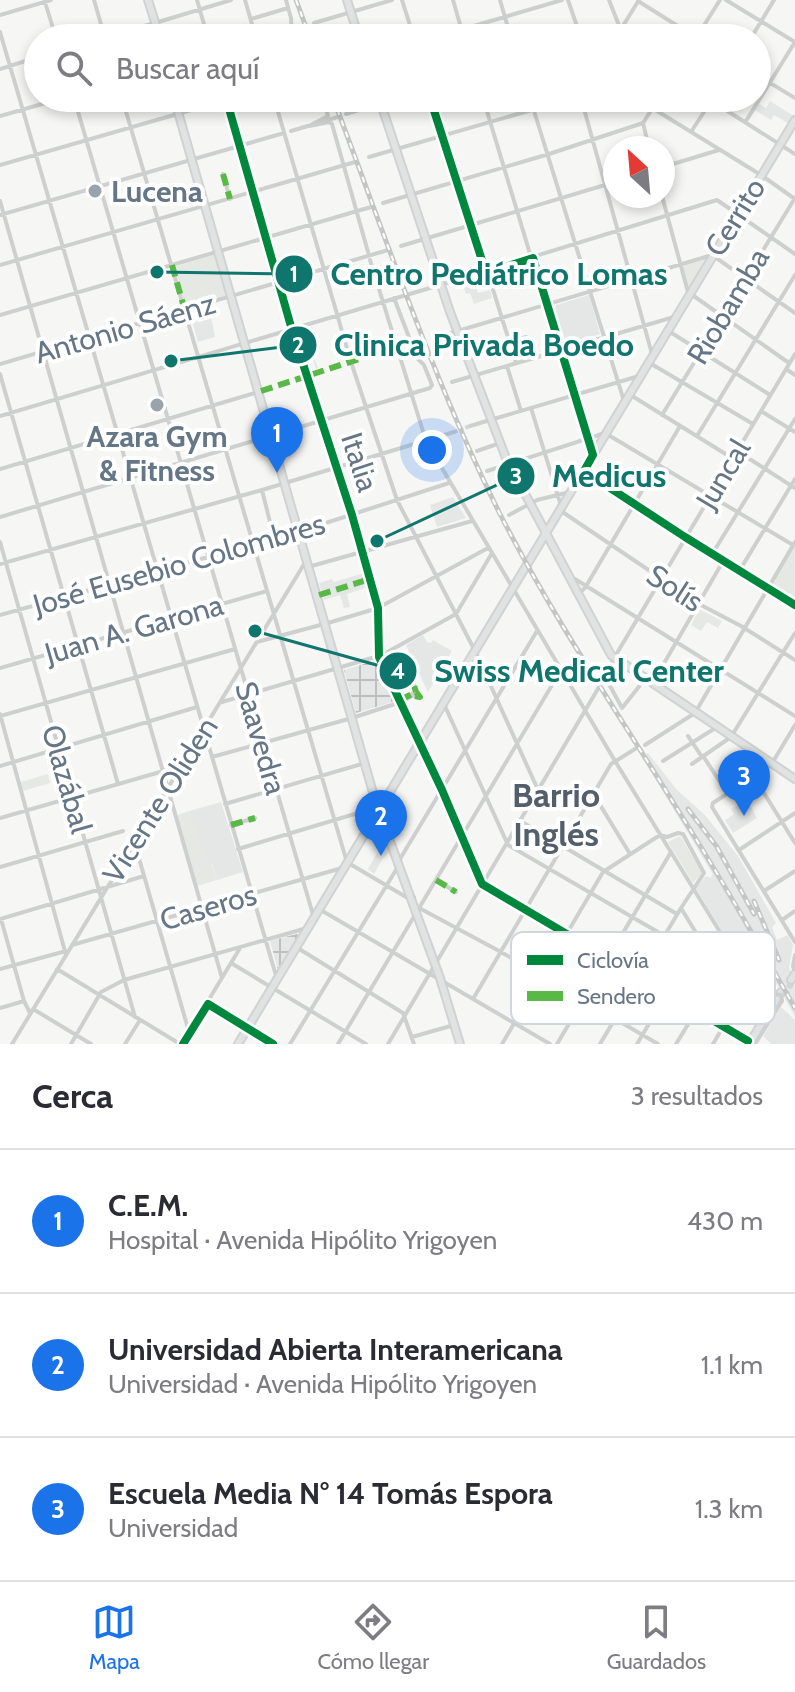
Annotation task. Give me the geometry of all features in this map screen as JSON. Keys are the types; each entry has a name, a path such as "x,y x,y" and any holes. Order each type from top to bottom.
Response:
{"main road":[{"path":"146,0 153,23"},
{"path":"349,0 356,24"},
{"path":"384,112 458,331 511,463"},
{"path":"181,113 379,807"},
{"name":"Cerrito","path":"238,1044 795,120"},
{"path":"493,419 500,443 582,590"},
{"path":"547,531 582,590 615,656 795,777"},
{"path":"696,712 732,735"},
{"path":"353,717 379,807 443,982 461,1044"},
{"path":"443,982 461,1044"},
{"path":"775,1004 780,996"},
{"path":"750,1043 762,1024"}],"street":[{"path":"94,0 100,24"},
{"path":"197,0 204,24"},
{"path":"150,24 231,0"},
{"path":"245,0 252,24"},
{"path":"286,0 290,24"},
{"path":"314,23 392,0"},
{"path":"402,0 410,24"},
{"path":"453,0 460,24"},
{"path":"500,0 507,24"},
{"path":"534,0 536,7"},
{"path":"482,24 562,0"},
{"path":"568,0 576,24"},
{"path":"609,0 619,24"},
{"path":"705,24 718,2 711,0"},
{"path":"726,0 766,24"},
{"path":"759,24 774,0"},
{"path":"0,15 47,1 53,24"},
{"path":"624,24 639,1 674,24"},
{"path":"251,19 288,8"},
{"path":"771,27 795,42 771,81"},
{"path":"0,32 277,979"},
{"path":"0,69 24,62"},
{"path":"771,84 795,98"},
{"path":"0,116 22,110"},
{"name":"Saavedra","path":"78,112 314,918"},
{"path":"126,112 346,865 412,898"},
{"path":"0,165 184,112"},
{"name":"Italia","path":"230,112 292,330 352,515 378,608 379,657 484,885"},
{"path":"278,112 351,362 397,500 475,651 539,792"},
{"path":"309,126 328,116 327,112"},
{"path":"437,112 516,363"},
{"path":"487,112 591,456"},
{"path":"369,157 527,112"},
{"path":"535,112 617,381 627,398 662,415 732,458"},
{"path":"585,112 603,178"},
{"path":"383,203 593,141 643,123 651,112"},
{"path":"658,112 795,199"},
{"path":"691,132 703,112"},
{"path":"730,112 795,154"},
{"path":"745,122 751,112"},
{"path":"280,120 285,130 291,131 338,117"},
{"path":"309,126 331,123 368,256 426,441 585,712 721,932"},
{"path":"643,123 646,136"},
{"path":"288,145 287,136 291,131"},
{"path":"2,215 284,133"},
{"path":"675,163 719,150"},
{"path":"0,265 355,162"},
{"path":"223,174 230,199"},
{"path":"401,246 603,186"},
{"path":"0,416 442,285 718,199 795,254"},
{"name":"Riobamba","path":"662,415 795,199"},
{"path":"0,201 222,978"},
{"path":"0,315 371,207"},
{"path":"612,208 652,354"},
{"path":"665,208 689,293 789,363"},
{"path":"426,239 399,248 400,245 426,239"},
{"name":"Antonio Sáenz","path":"0,364 388,250"},
{"path":"441,336 712,255 795,313"},
{"path":"697,436 795,275"},
{"path":"0,517 432,388 424,365 417,359 394,298"},
{"path":"452,382 674,317"},
{"path":"667,330 770,395"},
{"path":"509,342 526,337"},
{"name":"Juncal","path":"650,681 623,708 604,676 795,354"},
{"path":"648,362 753,424"},
{"path":"507,366 521,411"},
{"path":"786,369 795,375"},
{"path":"0,374 118,784"},
{"path":"470,426 639,376"},
{"path":"0,469 260,391"},
{"path":"531,408 560,508"},
{"path":"761,411 792,430"},
{"path":"711,556 792,430 795,419"},
{"path":"680,426 582,590 637,619 795,716"},
{"path":"3,564 454,432"},
{"path":"487,471 605,433 794,543 696,712 645,745"},
{"path":"477,451 500,443"},
{"path":"737,451 793,487"},
{"path":"582,471 684,539 795,607"},
{"path":"738,573 793,487 795,479"},
{"name":"José Eusebio Colombres","path":"0,615 299,531 449,483"},
{"path":"262,490 274,538"},
{"path":"509,515 532,503 570,492"},
{"name":"Solís","path":"560,508 699,604 795,660"},
{"path":"307,563 362,552 472,521"},
{"name":"Olazábal","path":"0,542 3,564 138,1018"},
{"path":"256,642 378,608 488,548"},
{"path":"220,702 379,657 456,614 492,553"},
{"name":"Vicente Oliden","path":"12,1044 100,893 106,888 307,563"},
{"path":"650,681 677,643 722,563"},
{"name":"Juan A. Garona","path":"0,668 267,591"},
{"path":"290,1044 537,631"},
{"path":"692,764 732,735 795,633"},
{"path":"68,950 0,715 235,649"},
{"path":"212,757 353,717 416,694 409,669"},
{"path":"338,1044 561,670"},
{"path":"397,680 411,676"},
{"path":"388,1044 522,822 599,687"},
{"path":"444,704 508,845 657,932"},
{"path":"0,766 197,707"},
{"path":"795,725 773,762 713,803 713,808 795,944"},
{"path":"663,761 717,727"},
{"path":"688,736 728,794"},
{"path":"513,932 615,761 635,749"},
{"path":"225,804 365,763"},
{"path":"0,818 181,766"},
{"path":"754,777 795,843"},
{"path":"162,795 169,800"},
{"path":"594,795 630,854"},
{"path":"238,849 379,807"},
{"path":"739,850 795,813"},
{"path":"231,825 255,818"},
{"path":"522,822 677,914"},
{"path":"0,867 123,831"},
{"path":"569,932 604,870 660,835 667,837 678,833 683,834 705,872 666,932"},
{"path":"134,841 189,1032"},
{"path":"624,932 671,852"},
{"name":"Caseros","path":"0,969 346,865"},
{"path":"764,891 795,871"},
{"path":"106,888 144,876"},
{"path":"436,880 456,892"},
{"path":"484,885 562,932"},
{"path":"91,1044 32,1011 24,1001 0,918 100,893"},
{"path":"417,911 423,908 511,958"},
{"path":"681,908 696,932"},
{"path":"319,909 511,1022"},
{"path":"782,920 795,911"},
{"path":"549,932 552,926"},
{"path":"71,1044 99,995 125,979 307,928"},
{"path":"473,999 511,935"},
{"path":"57,969 181,1044 241,946"},
{"path":"296,947 405,1014 414,1044"},
{"path":"794,977 795,955"},
{"path":"231,963 366,1044"},
{"path":"775,995 780,996"},
{"path":"775,999 780,996"},
{"path":"0,1008 24,1001"},
{"path":"205,1005 270,1044"},
{"path":"125,1044 138,1018"},
{"path":"502,1044 515,1024 550,1044"},
{"path":"557,1044 569,1024"},
{"path":"600,1044 612,1024"},
{"path":"623,1024 658,1044"},
{"path":"637,1044 649,1024"},
{"path":"676,1044 688,1024"},
{"path":"720,1024 750,1043 760,1024"},
{"path":"412,1037 454,1025"},
{"path":"713,1044 724,1026"}],"shaded area":[{"path":"771,102 794,116 789,124 774,115 771,120 758,112 771,112"},
{"path":"216,254 229,296 186,308 174,267"},
{"path":"706,261 688,289 682,266"},
{"path":"474,279 478,293 490,290 492,298 474,304 462,283"},
{"path":"589,295 600,334 559,347 547,308"},
{"path":"209,306 215,337 198,342 189,311"},
{"path":"312,327 318,342 313,354 316,369 311,354 304,356 301,348 313,344 308,328"},
{"path":"453,497 466,518 437,527 430,505"},
{"path":"795,545 795,604 769,587"},
{"path":"364,573 368,587 347,594 350,607 344,608 340,595 324,600 319,583"},
{"path":"699,609 722,621 718,628 707,622 701,631 691,625"},
{"path":"423,635 427,642 433,640 452,651 428,692 406,645"},
{"path":"377,660 395,701 356,713 344,670"},
{"path":"648,753 677,790 704,814 738,856 776,923 772,927 774,932 722,932 696,888 707,876 711,878 712,873 642,757"},
{"path":"48,774 50,783 23,791 21,782"},
{"path":"747,800 757,818 733,833 725,820 734,814 731,809"},
{"path":"221,802 243,872 217,880 212,864 207,864 201,850 189,811"},
{"path":"189,811 207,864 211,863 217,880 197,886 175,816"},
{"path":"681,837 702,873 693,883 668,842"},
{"path":"386,838 391,851 374,874 368,869"},
{"path":"300,933 278,970 270,941"},
{"path":"775,935 777,940 788,935 793,945 789,968 795,987 795,1017 777,984"},
{"path":"781,1007 795,1020 795,1044 771,1044 763,1036 770,1024 775,1024 775,1017"}],"tunnel":[{"path":"454,432 470,426"},
{"path":"783,995 792,983"}],"railway":[{"path":"296,0 305,24"},
{"path":"338,112 432,360 500,514 564,629 750,932"},
{"path":"688,809 717,847 754,914"},
{"path":"754,901 767,932"},
{"path":"775,951 779,960"},
{"path":"775,974 795,1008"}],"marked path":[{"path":"223,174 230,199"},
{"path":"172,265 185,311"},
{"path":"509,342 526,337"},
{"path":"261,391 411,342"},
{"path":"319,595 370,579"},
{"path":"409,669 416,692"},
{"path":"400,700 416,692 420,697 415,696"},
{"path":"231,825 255,818"},
{"path":"436,880 456,892"}],"cycle path":[{"path":"230,112 292,330 352,515 378,608 379,657 442,790 482,884 563,932"},
{"path":"434,112 486,273 533,258 593,455 584,471 795,605"},
{"path":"183,1044 208,1004 273,1044"},
{"path":"719,1024 748,1041"}],"place":[{"name":"Lucena","path":"95,191"},
{"name":"Centro Pediátrico Lomas","path":"157,272"},
{"name":"Clinica Privada Boedo","path":"171,361"},
{"name":"Azara Gym & Fitness","path":"157,405"},
{"name":"C.E.M.","path":"277,473"},
{"name":"Medicus","path":"377,541"},
{"name":"Swiss Medical Center","path":"255,631"},
{"name":"Escuela Media N° 14 Tomás Espora","path":"744,816"},
{"name":"Universidad Abierta Interamericana","path":"381,856"}],"district":[{"name":"Barrio Inglés","path":"556,814"}]}
